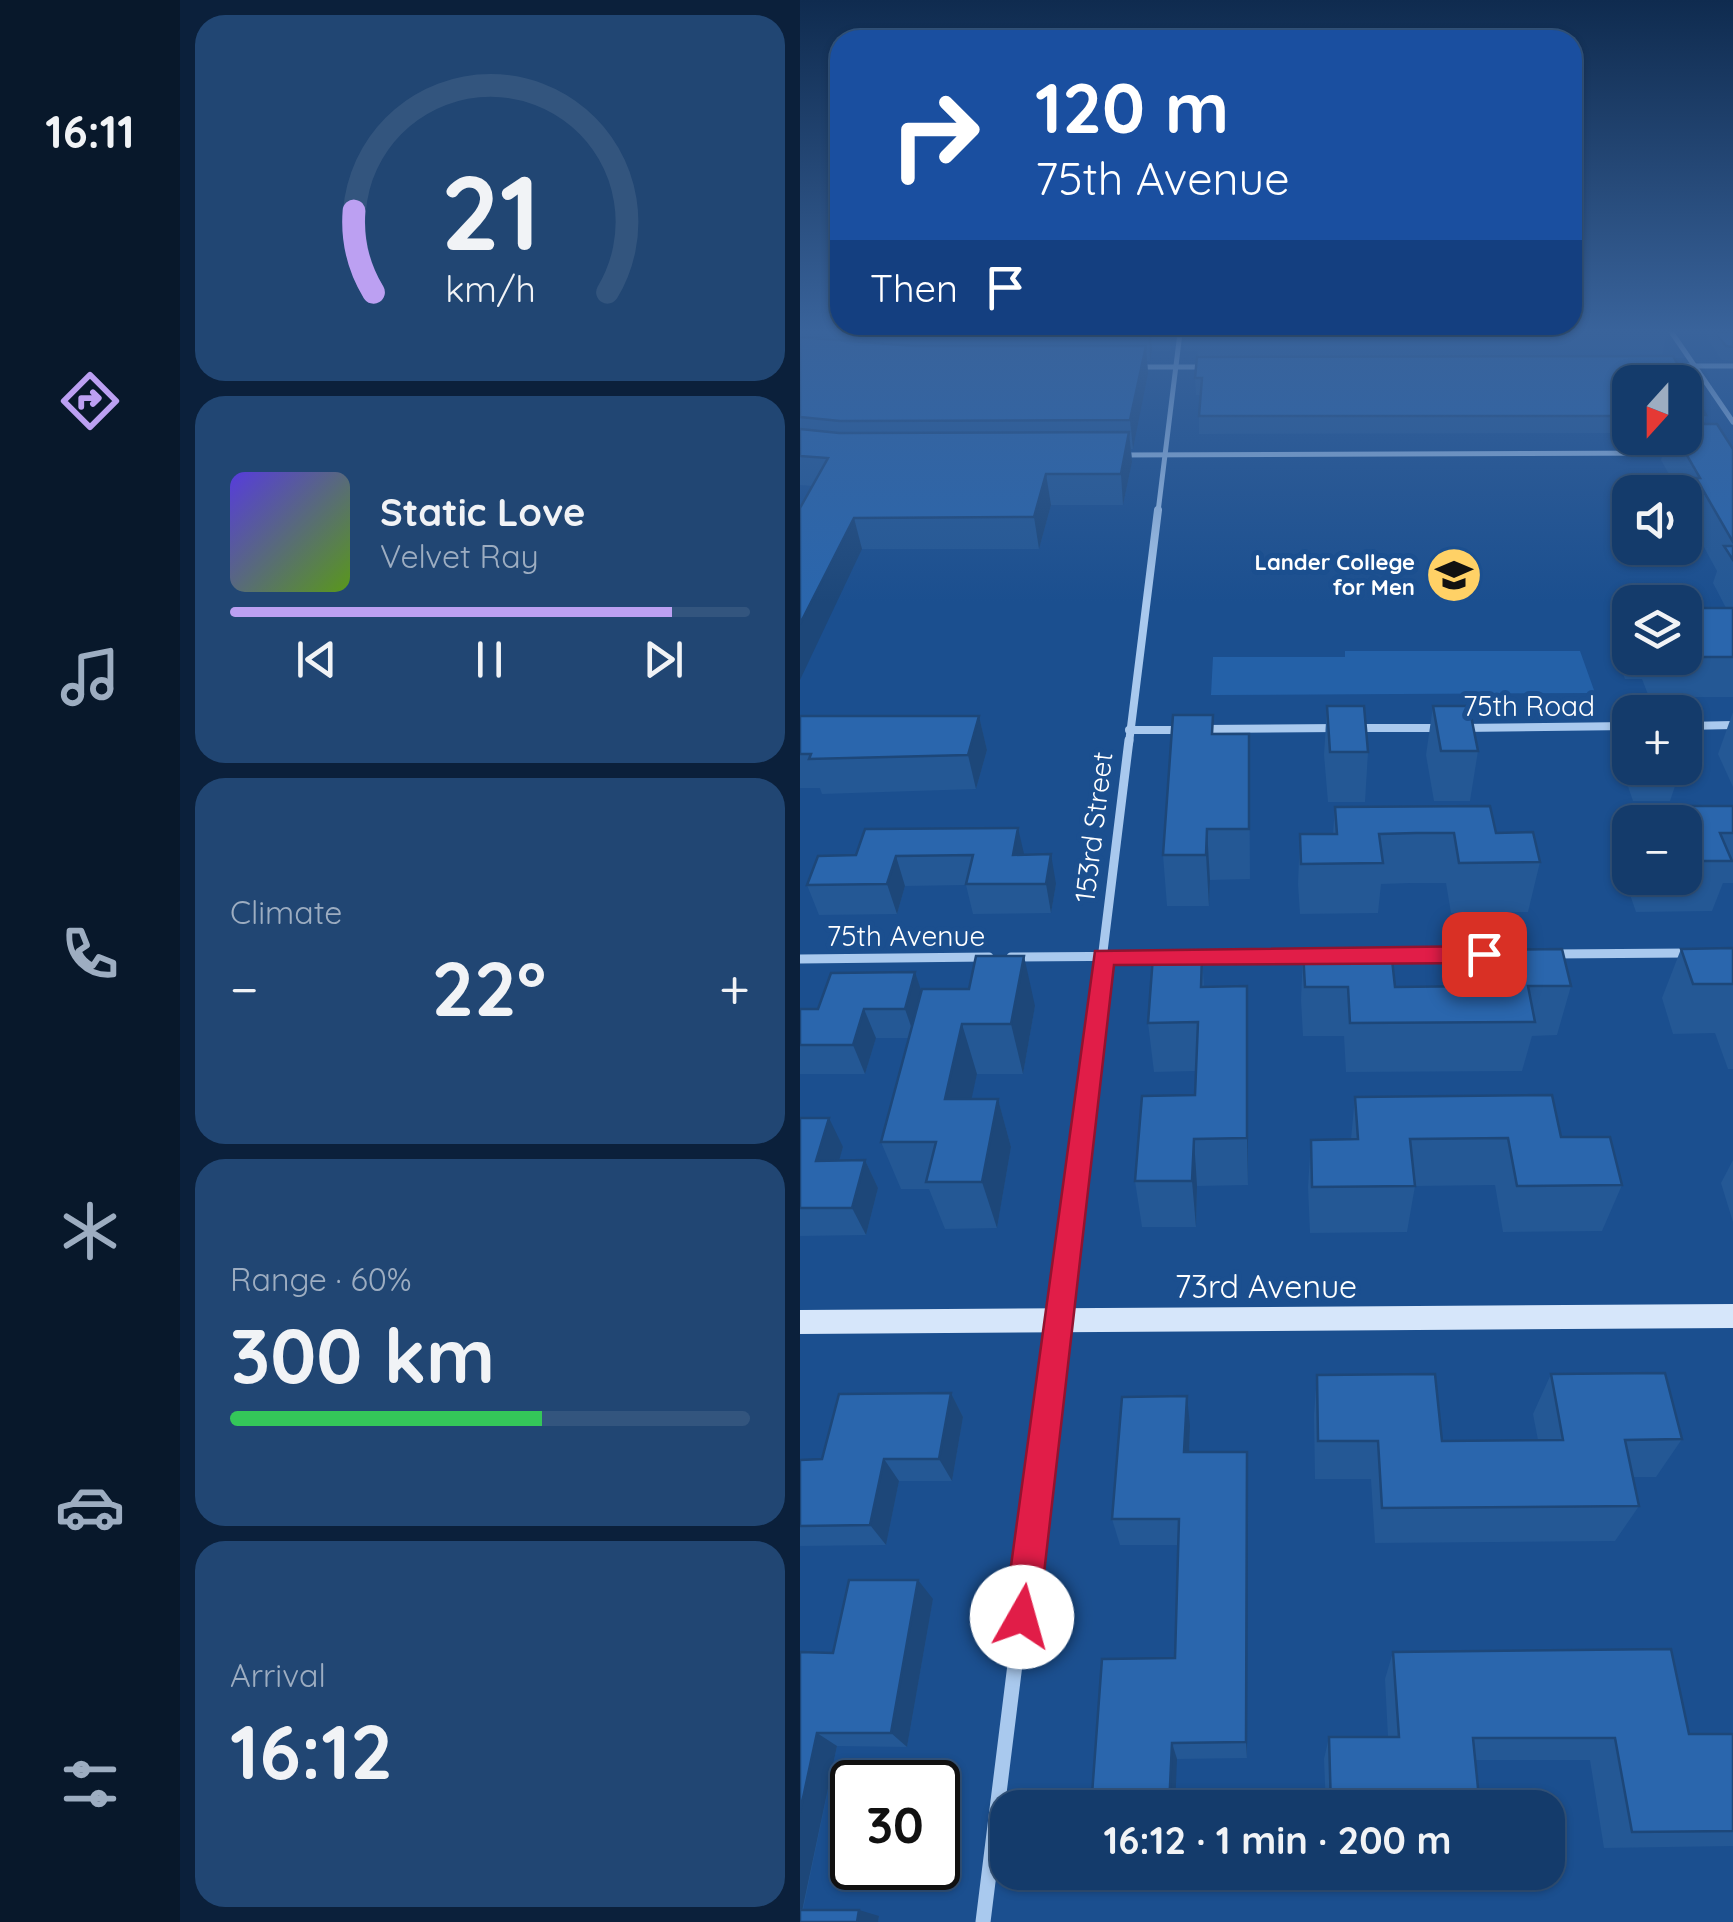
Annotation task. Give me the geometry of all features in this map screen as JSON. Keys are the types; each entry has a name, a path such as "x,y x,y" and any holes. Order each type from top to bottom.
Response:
{"street":[{"name":"153rd Street","path":"983,1922 1168,423"},
{"path":"1112,455 1612,454"},
{"name":"75th Road","path":"1129,730 1612,726"},
{"path":"1702,726 1733,726"},
{"path":"1360,955 1499,954"},
{"path":"1539,954 1694,954"},
{"name":"75th Avenue","path":"800,959 1321,955"},
{"name":"73rd Avenue","path":"800,1322 1733,1316"}],"shaded area":[{"path":"1345,651 1580,651 1595,693 1211,695 1213,657 1345,657"}],"building":[{"path":"1702,424 1717,424 1733,449 1733,542 1702,488 1702,475 1687,455 1702,455"},
{"path":"800,429 839,433 1129,432 1121,474 1046,474 1034,517 854,518 800,624 800,508 828,458 800,456"},
{"path":"1724,546 1733,546 1733,560"},
{"path":"1702,608 1733,608 1733,657 1702,657"},
{"path":"1327,706 1364,706 1368,752 1330,752"},
{"path":"1433,706 1469,706 1478,751 1441,751"},
{"path":"1173,715 1213,715 1212,734 1249,734 1249,829 1207,829 1206,855 1163,855"},
{"path":"800,716 979,716 968,755 809,759 811,754 800,754"},
{"path":"1490,806 1496,833 1533,832 1540,862 1459,863 1454,833 1416,833 1379,834 1383,863 1301,864 1300,834 1337,834 1335,807"},
{"path":"1702,806 1733,806 1733,833 1720,833 1732,861 1702,861"},
{"path":"1018,828 1013,855 1051,854 1046,884 966,884 973,855 896,856 887,884 807,885 818,856 856,855 865,829"},
{"path":"1733,948 1733,984 1693,984 1681,949"},
{"path":"1562,949 1571,986 1528,986 1535,1022 1350,1023 1348,987 1305,987 1303,951 1391,950 1395,987 1482,986 1476,950"},
{"path":"1202,955 1201,987 1247,986 1247,1138 1194,1139 1192,1181 1135,1181 1142,1096 1195,1095 1198,1022 1148,1023 1153,956"},
{"path":"976,956 1024,956 1011,1024 962,1024 945,1099 998,1099 982,1182 926,1182 936,1142 881,1142 922,989 969,989"},
{"path":"915,972 905,1009 864,1009 853,1045 800,1045 800,1009 818,1009 831,973"},
{"path":"1552,1095 1561,1137 1610,1137 1622,1185 1517,1186 1508,1138 1410,1139 1415,1186 1312,1187 1311,1140 1358,1139 1355,1097"},
{"path":"800,1118 829,1118 816,1161 865,1160 852,1208 800,1208"},
{"path":"1665,1373 1682,1439 1625,1440 1639,1506 1382,1508 1378,1441 1318,1441 1317,1375 1435,1374 1442,1441 1563,1440 1551,1374"},
{"path":"951,1393 939,1459 884,1459 870,1525 800,1526 800,1460 822,1459 839,1394"},
{"path":"1187,1396 1184,1452 1247,1452 1246,1742 1172,1743 1170,1790 1092,1790 1102,1659 1175,1658 1179,1519 1112,1519 1122,1397"},
{"path":"849,1580 918,1580 891,1733 817,1733 800,1812 800,1652 833,1653"},
{"path":"1671,1649 1689,1734 1733,1734 1733,1831 1632,1832 1615,1738 1473,1738 1478,1790 1330,1790 1329,1737 1399,1737 1393,1652"},
{"path":"800,1910 859,1910 857,1922 800,1922"}],"place":[{"name":"Lander College for Men","path":"1454,575"}],"route":[{"path":"1022,1617 1103,956 1484,954"}]}
